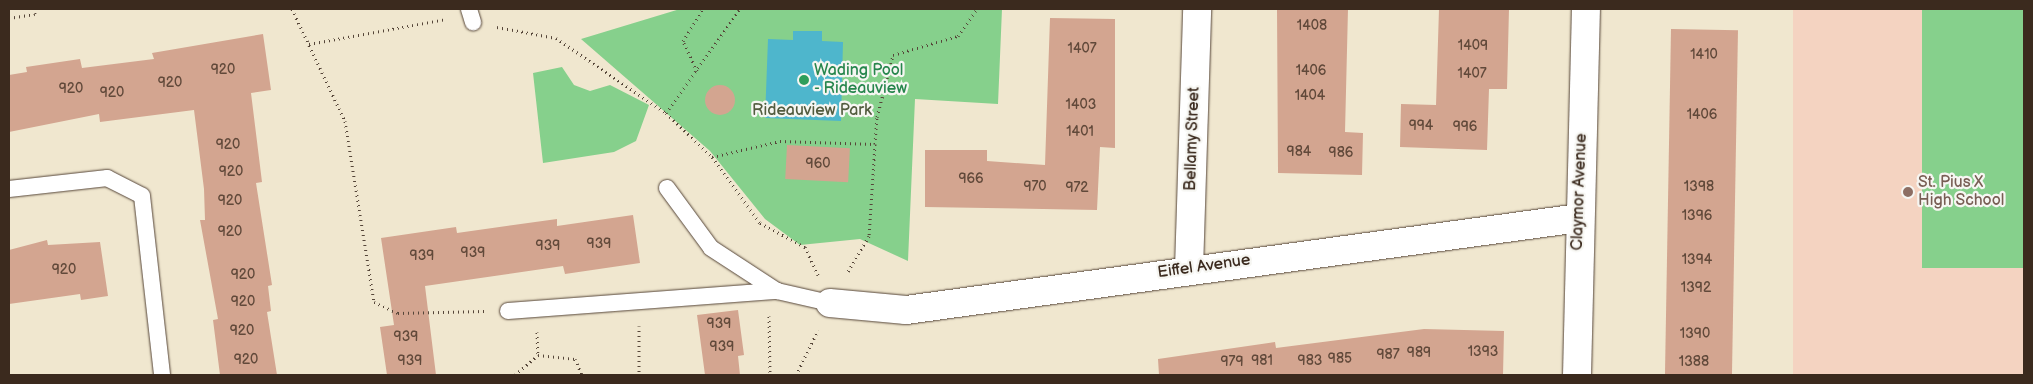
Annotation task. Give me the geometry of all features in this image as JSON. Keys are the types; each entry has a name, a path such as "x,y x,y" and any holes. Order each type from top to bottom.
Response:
{"street":[{"name":"Bellamy Street","path":"1190,268 1197,9"},
{"name":"Claymor Avenue","path":"1577,375 1579,218 1586,9"},
{"name":"Eiffel Avenue","path":"830,303 906,310 1190,268 1579,218"}],"lane":[{"path":"9,190 107,178 142,196 162,375"},
{"path":"667,188 711,248 777,291"},
{"path":"508,311 777,291 830,303"}],"path":[{"path":"9,18 35,14 34,9"},
{"path":"292,9 345,121 374,302 398,313 508,311"},
{"path":"698,72 683,41 703,9"},
{"path":"666,113 698,72 740,9"},
{"path":"796,375 830,303 869,236 877,117 893,55 958,36 977,9"},
{"path":"309,44 471,16 556,38 666,113 712,157 760,223 805,247 830,303"},
{"path":"712,157 780,142 875,144"},
{"path":"770,375 767,321 777,291"},
{"path":"639,301 639,375"},
{"path":"515,375 538,354 574,359 582,375"}],"shaded area":[{"name":"St. Pius X High School","path":"1793,9 2024,9 2024,375 1793,375"}],"green space":[{"name":"Rideauview Park","path":"680,9 1002,9 998,104 915,99 908,261 860,239 800,245 765,219 710,151 581,39"},
{"path":"1922,9 2024,9 2024,268 1922,268"},
{"path":"562,67 574,85 590,91 610,85 649,105 636,141 614,152 543,163 533,73"}],"water":[{"name":"Wading Pool - Rideauview","path":"793,31 822,31 822,41 843,42 841,121 765,118 768,39 793,40"}],"building":[{"path":"1277,9 1348,9 1345,132 1363,133 1362,175 1278,173"},
{"path":"1439,9 1509,9 1507,89 1489,89 1487,150 1400,147 1401,104 1436,105"},
{"path":"1050,18 1115,19 1115,148 1100,147 1097,210 925,207 925,150 987,150 987,161 1045,165"},
{"path":"1671,29 1738,30 1732,375 1665,375"},
{"path":"263,34 271,90 251,93 262,182 256,183 272,285 268,286 271,311 267,312 277,375 220,375 213,320 218,319 200,220 205,220 204,189 194,110 100,122 99,114 9,132 9,75 27,72 26,67 80,59 82,68 154,59 152,53"},
{"path":"720,85 731,89 735,100 731,111 720,115 709,111 705,100 709,89"},
{"path":"787,145 850,148 848,182 785,179"},
{"path":"633,215 640,263 565,274 563,266 425,286 436,375 387,375 380,327 394,325 381,238 456,227 457,233 557,219 557,226"},
{"path":"47,240 48,245 100,242 108,296 81,300 80,294 9,304 9,250"},
{"path":"738,310 744,355 738,356 740,375 705,375 697,315"},
{"path":"1424,329 1504,331 1503,375 1159,375 1158,359 1275,342 1276,348"}],"place":[{"name":"Wading Pool - Rideauview","path":"804,80"},
{"name":"St. Pius X High School","path":"1908,192"}]}
